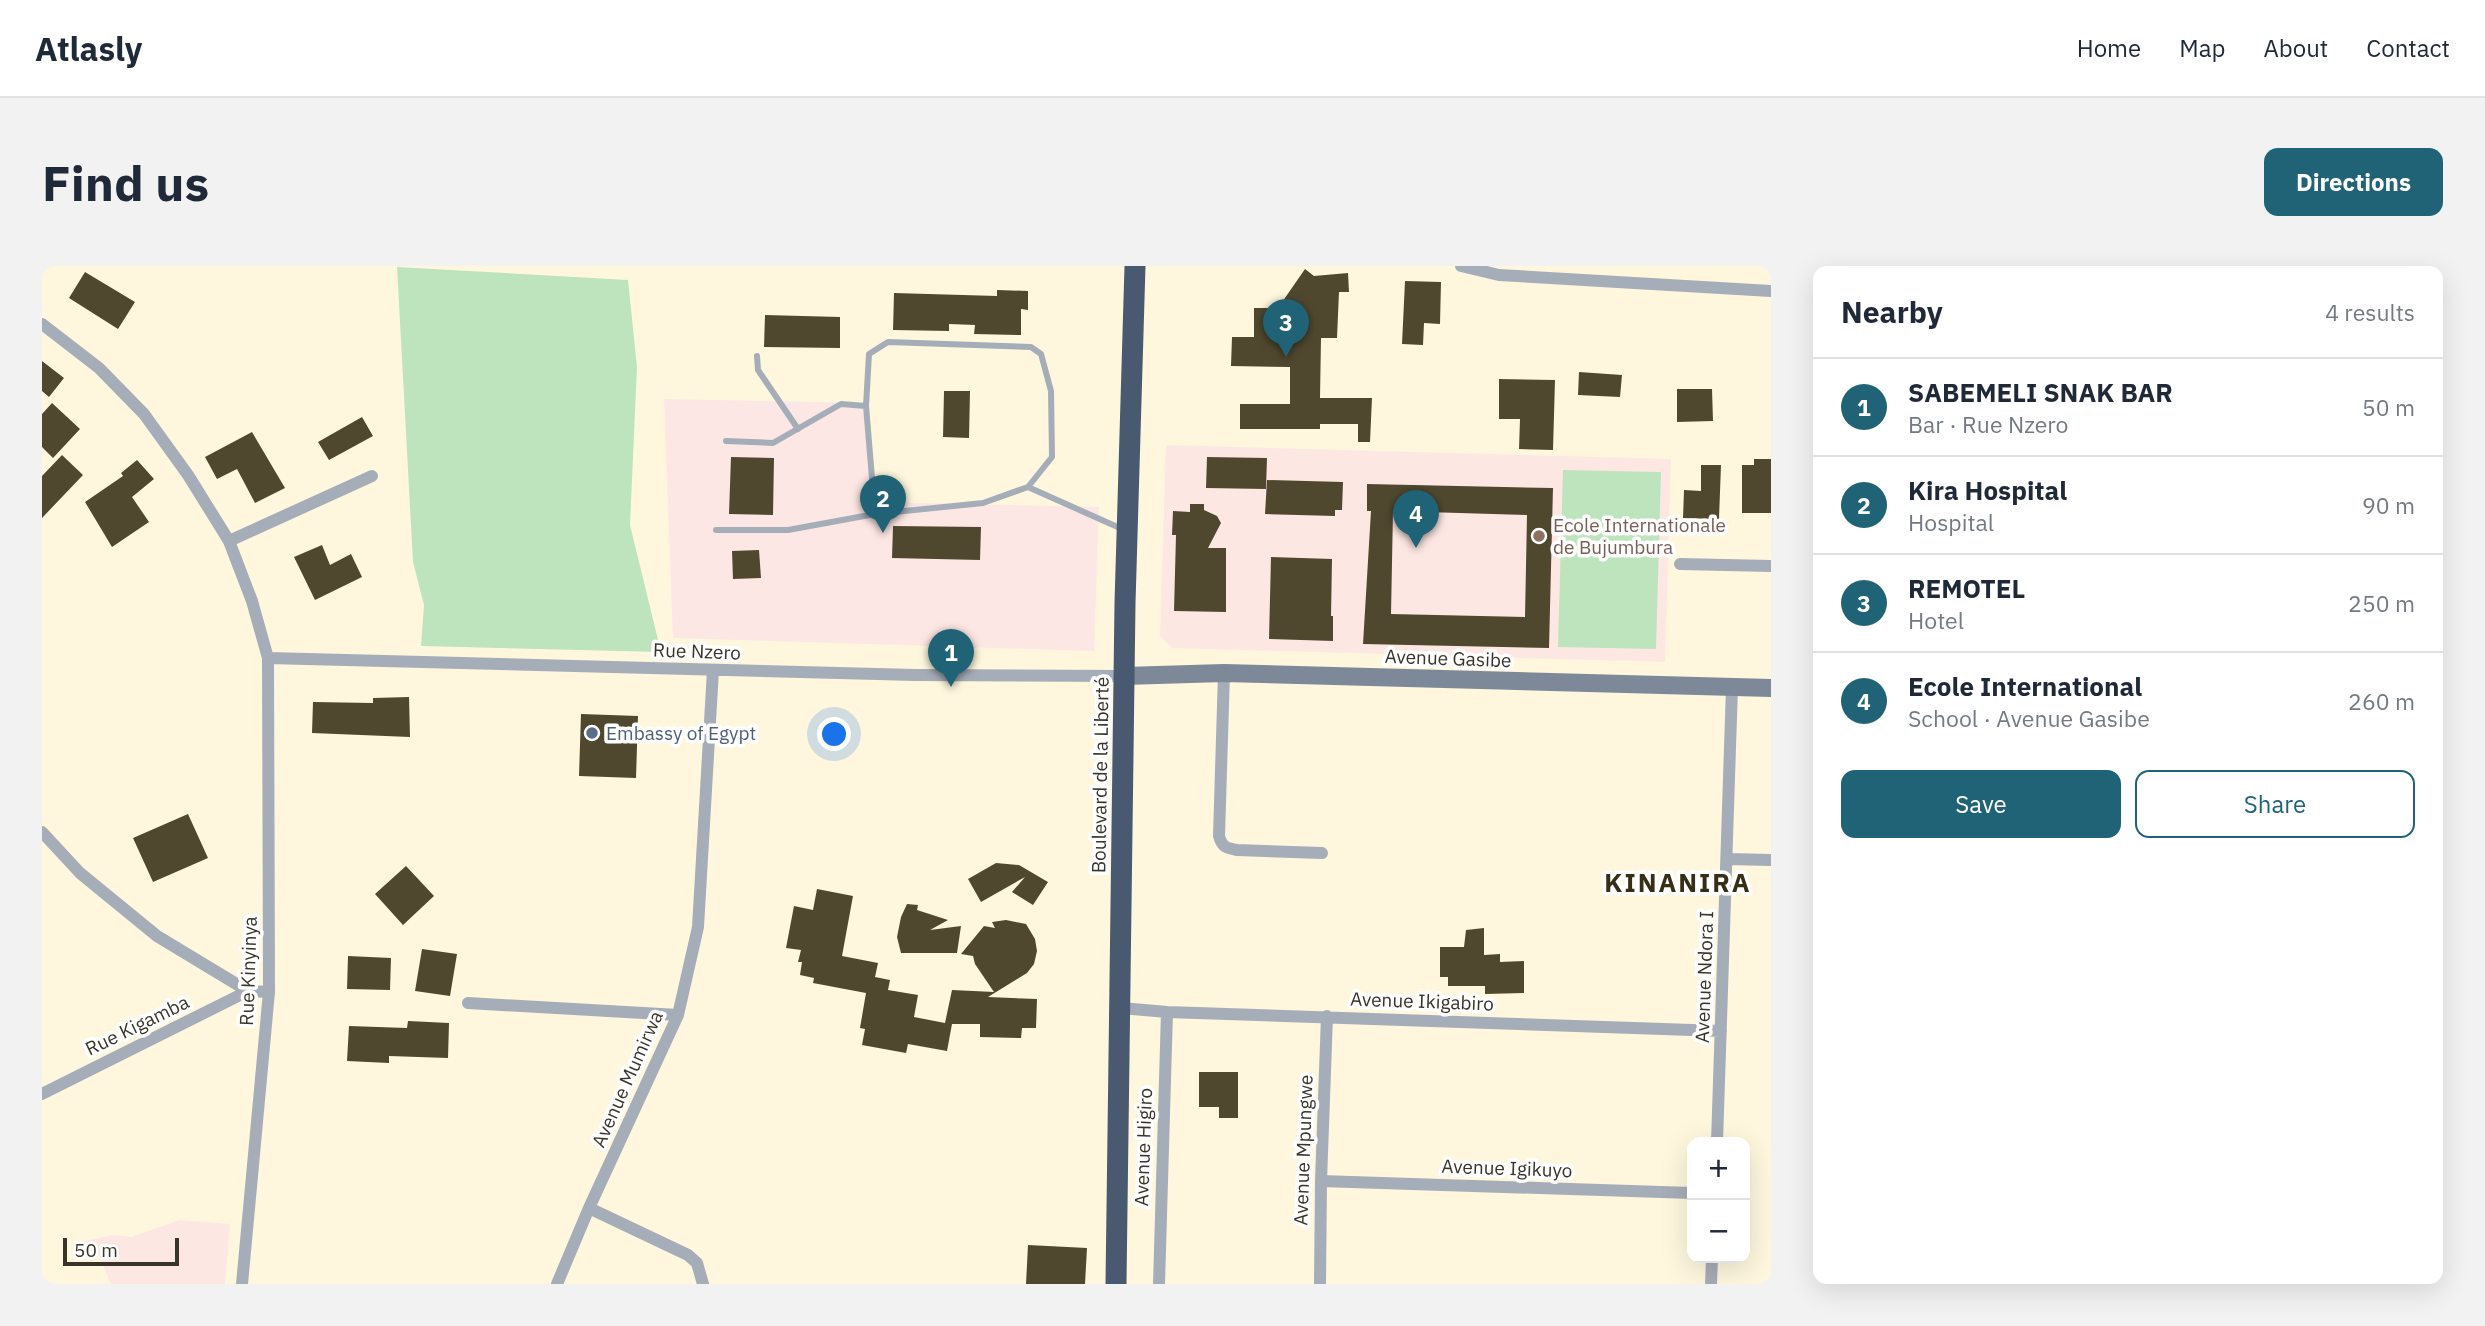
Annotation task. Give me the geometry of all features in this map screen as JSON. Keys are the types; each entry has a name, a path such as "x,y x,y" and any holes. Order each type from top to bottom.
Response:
{"highway":[{"name":"Boulevard de la Liberté","path":"1116,1284 1126,531 1135,266"}],"street":[{"path":"1461,266 1499,275 1771,291"},
{"name":"Rue Kinyinya","path":"42,324 99,368 144,414 188,475 229,541 252,601 268,658 269,992 242,1284"},
{"path":"229,541 372,476"},
{"path":"1680,564 1771,566"},
{"name":"Rue Nzero","path":"268,658 915,675 1124,676"},
{"name":"Avenue Mumirwa","path":"556,1284 678,1016 698,927 713,670"},
{"path":"1224,673 1219,836 1221,843 1225,848 1237,850 1322,853"},
{"name":"Avenue Gasibe","path":"1124,676 1224,673 1771,688"},
{"name":"Avenue Ndora I","path":"1717,1137 1732,687"},
{"path":"42,832 80,873 157,936 248,991 269,992"},
{"path":"1727,859 1771,860"},
{"name":"Rue Kigamba","path":"42,1094 248,991"},
{"path":"468,1003 678,1016"},
{"name":"Avenue Ikigabiro","path":"1121,1007 1167,1012 1721,1031"},
{"name":"Avenue Higiro","path":"1159,1284 1167,1012"},
{"name":"Avenue Mpungwe","path":"1320,1284 1328,1016"},
{"name":"Avenue Igikuyo","path":"1321,1181 1687,1193"},
{"path":"589,1208 688,1255 697,1263 703,1284"},
{"path":"1711,1284 1712,1263"}],"lane":[{"path":"716,530 788,530 875,514 983,503 1028,487 1052,457 1051,391 1041,354 1031,347 888,342 869,354 866,406 875,514"},
{"path":"757,356 758,370 798,429"},
{"path":"726,441 773,443 841,404 866,406"},
{"path":"1028,487 1126,531"}],"shaded area":[{"path":"664,399 869,403 872,502 1099,507 1094,651 673,638"},
{"path":"1166,445 1671,459 1665,662 1172,648 1160,636"},
{"path":"180,1220 230,1224 225,1284 111,1284 98,1254 87,1255 83,1241 114,1235 131,1237"}],"green space":[{"path":"397,267 628,280 637,367 630,525 661,652 421,646 424,605 413,562"},
{"path":"1563,470 1661,472 1656,649 1558,647"}],"building":[{"path":"1305,269 1314,276 1348,273 1349,292 1339,292 1337,338 1321,338 1320,398 1372,398 1370,442 1358,442 1358,424 1320,424 1320,429 1240,429 1240,404 1290,404 1290,367 1231,366 1232,337 1254,337 1254,308 1278,308"},
{"path":"85,272 135,302 118,329 69,298"},
{"path":"1405,281 1441,282 1440,324 1424,323 1423,345 1402,344"},
{"path":"997,290 1028,291 1028,310 1021,309 1021,335 974,334 975,325 949,324 949,331 893,330 894,293 997,296"},
{"path":"765,315 840,317 840,348 764,347"},
{"path":"42,361 64,378 49,397 42,391"},
{"path":"1579,372 1622,375 1620,397 1578,395"},
{"path":"1499,379 1555,380 1553,450 1519,449 1520,419 1499,419"},
{"path":"1677,389 1712,389 1713,421 1677,422"},
{"path":"944,391 970,391 969,438 943,437"},
{"path":"52,403 80,429 53,458 42,447 42,414"},
{"path":"362,417 373,436 329,460 318,442"},
{"path":"252,432 285,488 255,503 237,469 217,479 205,457"},
{"path":"62,455 83,475 42,518 42,476"},
{"path":"731,457 774,458 773,515 729,514"},
{"path":"1207,457 1267,458 1266,489 1206,488"},
{"path":"1754,459 1771,459 1771,513 1742,513 1742,465 1754,465"},
{"path":"137,460 154,479 132,497 149,522 112,547 85,502 123,476 121,473"},
{"path":"1701,465 1721,465 1719,519 1683,518 1684,490 1701,491"},
{"path":"1267,480 1343,482 1342,510 1335,510 1335,516 1265,514"},
{"path":"1367,484 1553,488 1549,648 1363,644 1371,511 1367,511","holes":["1393,511 1527,515 1525,617 1391,614"]},
{"path":"1190,504 1204,504 1204,510 1217,516 1221,523 1208,548 1226,548 1226,612 1174,611 1176,535 1172,535 1173,511 1190,512"},
{"path":"893,526 981,527 980,560 892,558"},
{"path":"322,545 330,565 351,554 362,577 315,600 294,557"},
{"path":"759,550 761,578 733,579 732,551"},
{"path":"1271,557 1332,559 1333,641 1269,639"},
{"path":"409,697 410,737 312,733 313,702 373,703 373,698"},
{"path":"581,714 638,716 636,778 579,776"},
{"path":"188,814 208,858 153,882 133,838"},
{"path":"996,863 1019,865 1048,882 1033,905 1012,892 1025,877 981,902 968,879"},
{"path":"406,866 434,896 403,925 375,894"},
{"path":"817,889 853,896 842,956 878,963 875,977 890,980 888,990 918,995 914,1017 945,1023 952,990 994,992 975,964 973,956 961,954 984,926 995,928 992,922 1006,920 1026,924 1035,939 1037,951 1034,964 1027,973 988,997 1037,999 1036,1028 1022,1028 1021,1038 980,1037 980,1024 952,1024 947,1051 908,1044 906,1053 862,1045 865,1029 860,1028 866,993 813,983 814,978 800,975 802,962 798,962 801,950 786,948 794,906 813,910"},
{"path":"907,904 918,905 917,910 948,920 930,930 961,926 957,953 901,953 897,937"},
{"path":"1484,928 1484,955 1500,954 1500,962 1524,961 1524,993 1485,994 1485,986 1448,986 1448,977 1440,977 1440,947 1464,947 1466,930"},
{"path":"422,949 457,954 450,996 415,991"},
{"path":"348,956 391,958 390,990 347,989"},
{"path":"408,1021 449,1023 448,1058 389,1056 389,1063 347,1061 349,1026 407,1028"},
{"path":"1199,1072 1238,1072 1238,1118 1219,1118 1219,1107 1199,1107"},
{"path":"1028,1245 1087,1248 1085,1284 1026,1284"}],"place":[{"name":"REMOTEL","path":"1286,357"},
{"name":"Kira Hospital","path":"883,533"},
{"name":"Ecole Internationale de Bujumbura","path":"1539,536"},
{"name":"Ecole International","path":"1416,548"},
{"name":"SABEMELI SNAK BAR","path":"951,687"},
{"name":"Embassy of Egypt","path":"592,733"}],"district":[{"name":"KINANIRA","path":"1678,882"}]}
